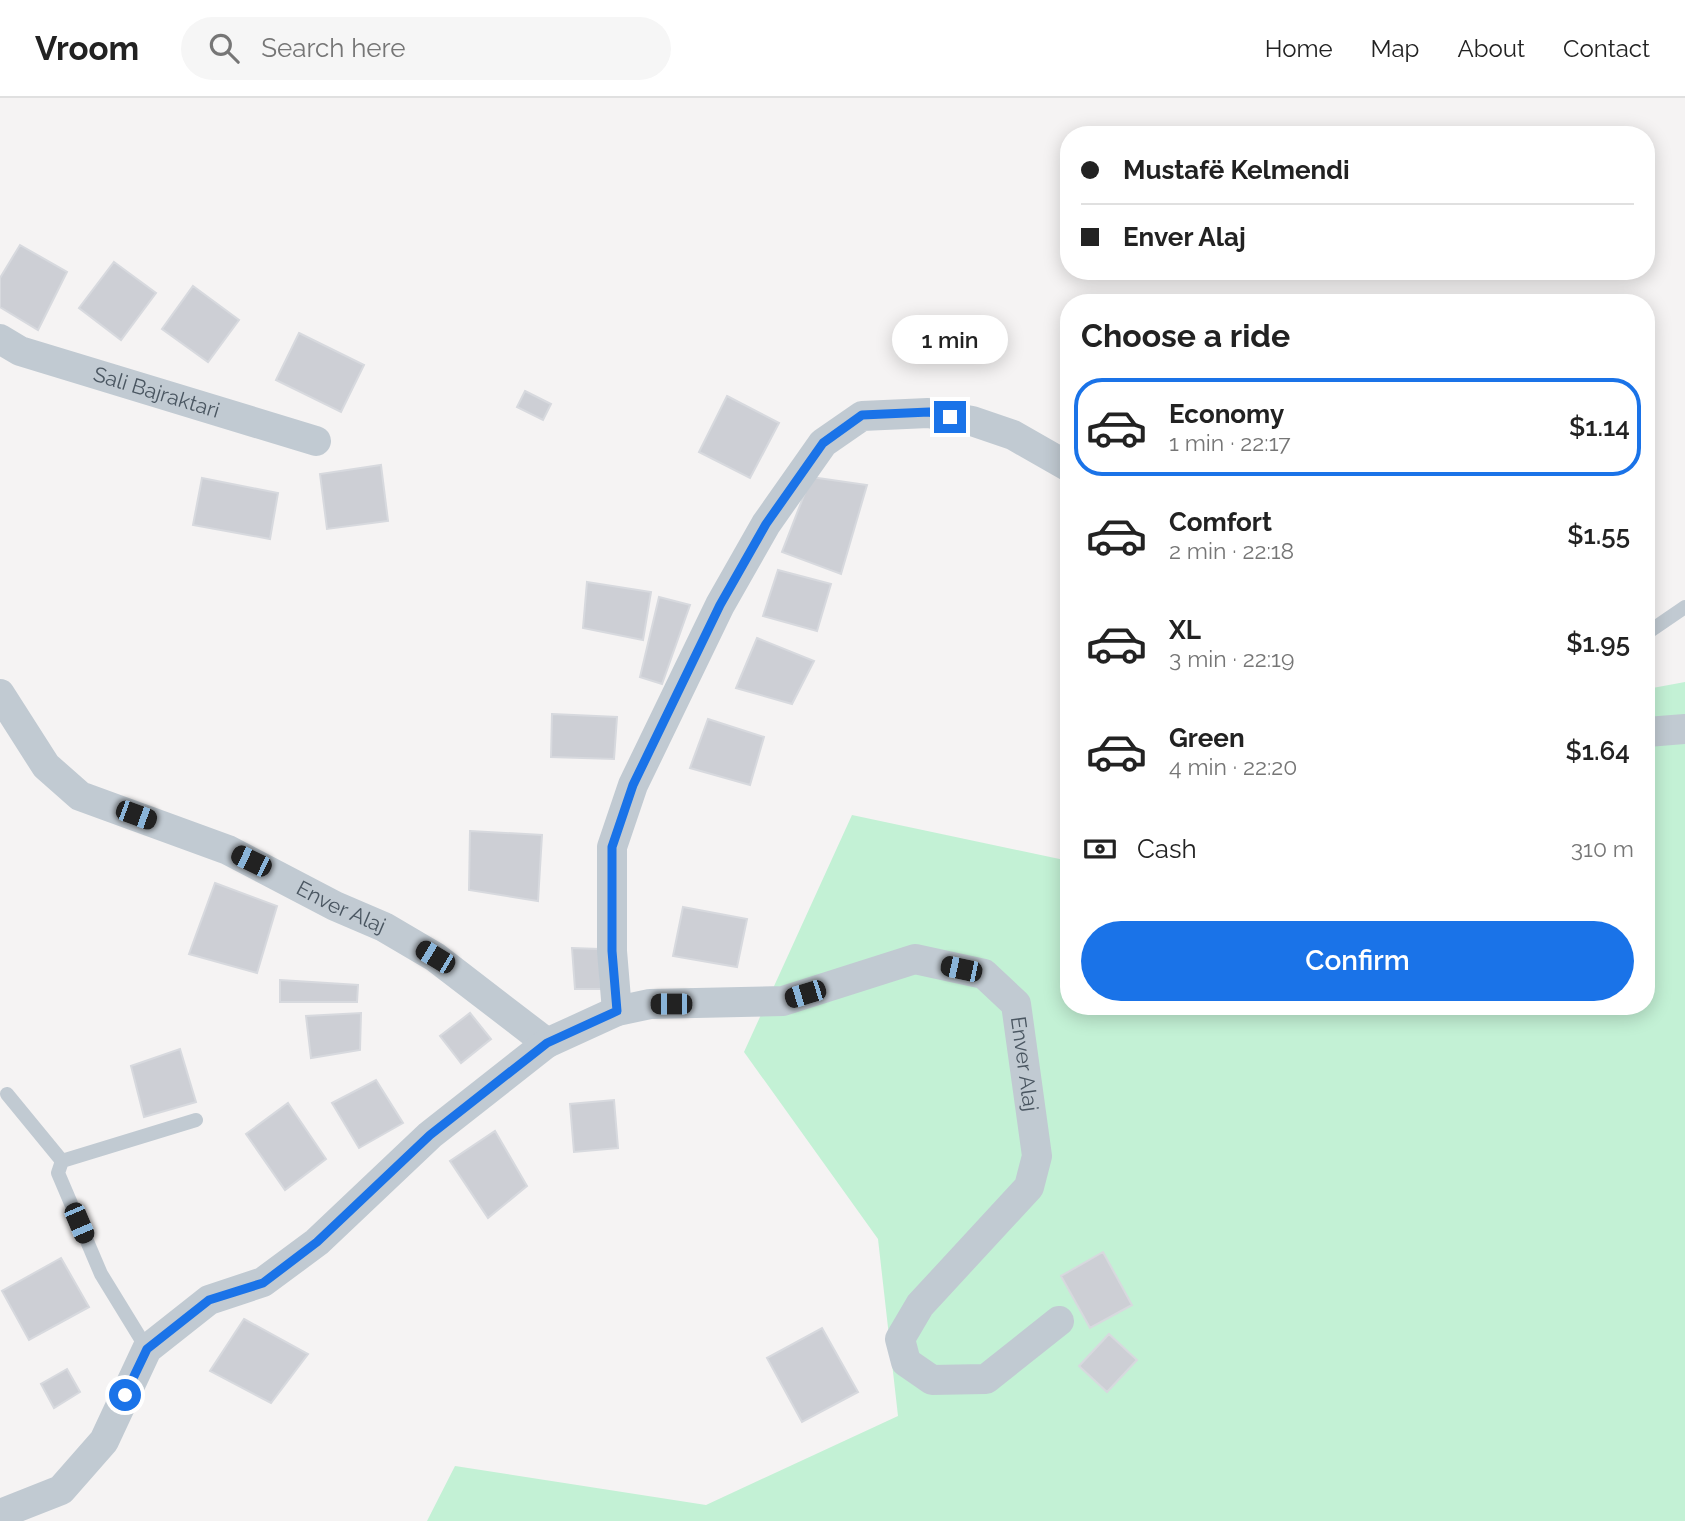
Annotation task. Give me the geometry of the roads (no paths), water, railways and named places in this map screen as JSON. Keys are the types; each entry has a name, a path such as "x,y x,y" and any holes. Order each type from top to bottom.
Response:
{"street":[{"name":"Sali Bajraktari","path":"0,340 20,351 316,441"},
{"path":"617,1011 612,951 612,847 633,785 720,605 766,524 823,443 862,415 929,412 972,421 1013,435 1060,462"},
{"name":"Enver Alaj","path":"0,694 46,766 80,796 228,850 335,906 384,927 456,972 547,1043"},
{"path":"1655,731 1685,729"},
{"name":"Enver Alaj","path":"147,1349 209,1300 263,1283 317,1242 430,1135 547,1043 617,1011 650,1004 783,1000 915,959 984,974 1016,1004 1037,1156 1030,1187 920,1305 900,1339 906,1363 932,1380 986,1379 1059,1321"},
{"path":"0,1514 61,1490 104,1441 147,1349"}],"lane":[{"path":"1655,628 1685,607"},
{"path":"7,1094 62,1161"},
{"path":"62,1161 196,1120"},
{"path":"62,1161 58,1173 101,1274 147,1349"}]}
